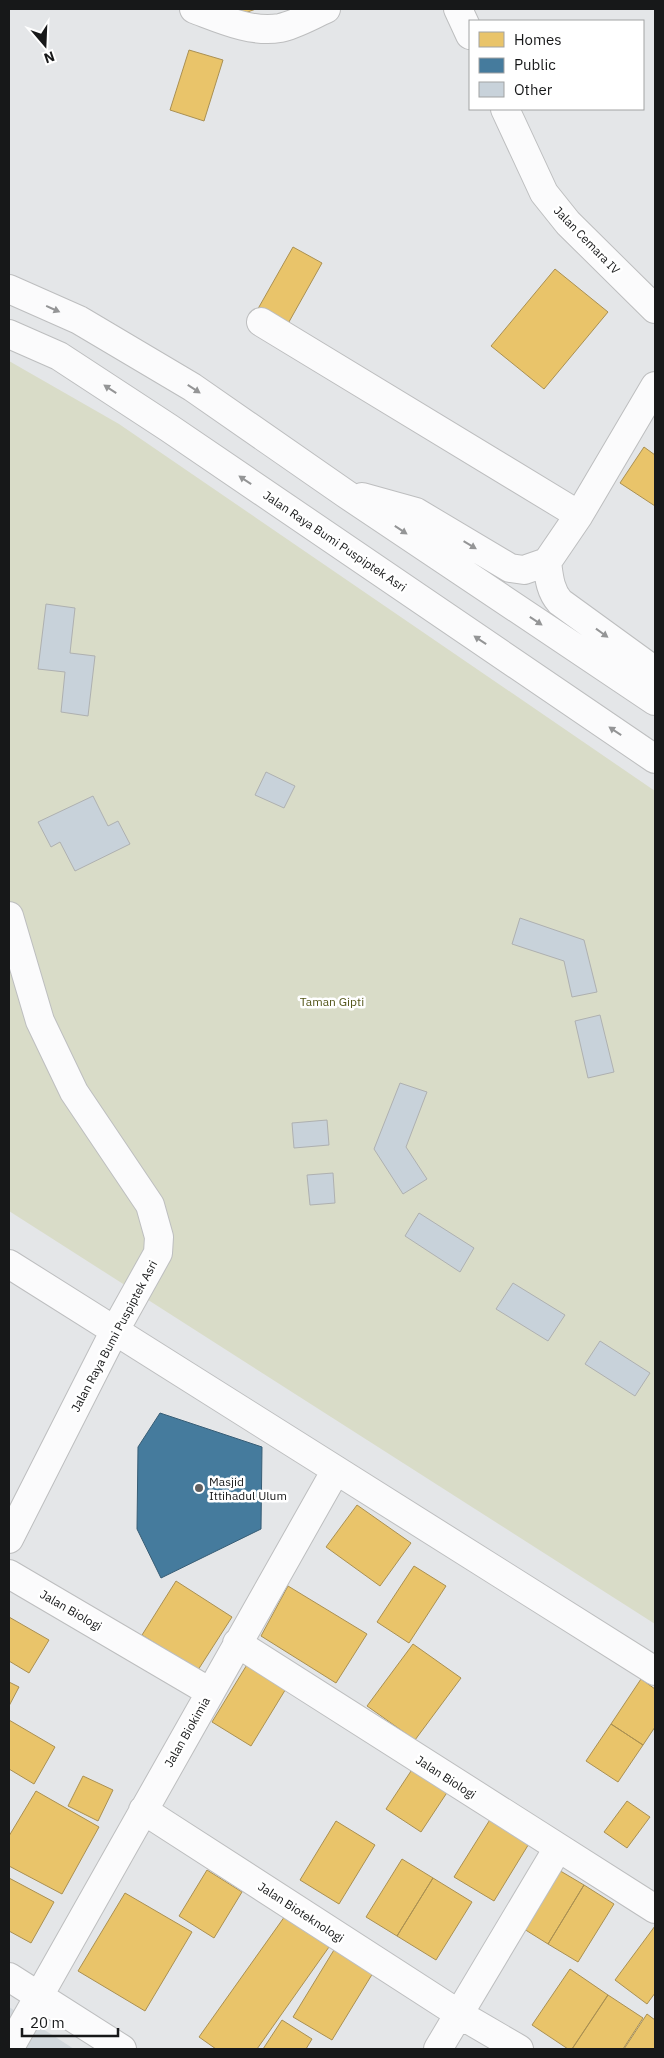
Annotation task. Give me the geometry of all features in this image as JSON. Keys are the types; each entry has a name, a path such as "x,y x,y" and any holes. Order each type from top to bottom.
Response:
{"street":[{"path":"194,9 255,28 280,28 326,9"},
{"path":"458,9 469,33"},
{"name":"Jalan Cemara IV","path":"505,110 544,193 568,223 655,309"},
{"path":"9,289 79,320 192,387 346,494 655,701"},
{"path":"260,322 579,515"},
{"name":"Jalan Raya Bumi Puspiptek Asri","path":"9,334 59,356 655,758"},
{"path":"346,494 391,503 416,512 510,568 524,570 547,562 579,515 655,386"},
{"path":"547,562 549,581 554,596 655,671"},
{"name":"Jalan Raya Bumi Puspiptek Asri","path":"9,916 44,1030 74,1092 150,1205 159,1238 158,1253 114,1332 9,1539"},
{"path":"9,1264 114,1332 655,1671"},
{"name":"Jalan Biokimia","path":"9,2049 336,1470"},
{"name":"Jalan Biologi","path":"9,1574 210,1692"},
{"name":"Jalan Biologi","path":"237,1643 655,1909"},
{"name":"Jalan Bioteknologi","path":"143,1810 459,2014 519,2049"},
{"path":"438,2049 558,1848"},
{"path":"9,1977 122,2049"}],"shaded area":[{"path":"9,2007 74,2049 9,2049"}],"green space":[{"name":"Taman Gipti","path":"9,361 119,424 655,791 655,1624 9,1211"}],"building: Homes":[{"path":"237,9 256,9 239,15"},
{"path":"189,50 223,60 204,121 170,110"},
{"path":"293,247 322,263 285,329 255,314"},
{"path":"555,269 608,312 544,389 491,346"},
{"path":"644,447 655,455 655,506 620,483"},
{"path":"357,1505 411,1543 380,1586 326,1547"},
{"path":"414,1566 446,1586 409,1643 377,1622"},
{"path":"176,1581 232,1617 198,1670 142,1635"},
{"path":"288,1586 367,1634 336,1683 261,1636"},
{"path":"9,1617 49,1640 29,1673 9,1661"},
{"path":"413,1644 461,1678 415,1740 367,1706"},
{"path":"248,1663 287,1687 251,1746 212,1722"},
{"path":"641,1679 655,1689 655,1727 643,1745 611,1724"},
{"path":"9,1682 19,1687 9,1706"},
{"path":"9,1720 55,1747 34,1784 9,1769"},
{"path":"611,1724 643,1745 618,1782 586,1761"},
{"path":"415,1765 450,1788 421,1832 386,1809"},
{"path":"83,1776 113,1790 98,1821 68,1806"},
{"path":"36,1791 99,1827 62,1894 9,1866 9,1836"},
{"path":"627,1801 650,1817 627,1848 604,1832"},
{"path":"491,1818 530,1842 494,1901 454,1877"},
{"path":"336,1821 375,1845 339,1904 300,1880"},
{"path":"402,1859 433,1878 397,1936 366,1917"},
{"path":"552,1866 584,1885 548,1944 516,1924"},
{"path":"207,1870 242,1892 214,1938 179,1916"},
{"path":"9,1878 54,1902 31,1943 9,1931"},
{"path":"433,1878 472,1902 436,1960 397,1936"},
{"path":"584,1885 614,1904 578,1962 548,1944"},
{"path":"125,1893 192,1932 145,2011 78,1971"},
{"path":"285,1916 329,1947 257,2049 216,2049 199,2037"},
{"path":"655,1926 655,1993 647,2004 615,1980"},
{"path":"337,1945 376,1968 332,2040 293,2017"},
{"path":"570,1969 608,1995 572,2049 568,2049 532,2025"},
{"path":"608,1995 643,2018 623,2049 572,2049"},
{"path":"647,2014 655,2020 655,2049 624,2049"},
{"path":"282,2020 312,2039 306,2049 263,2049"}],"building: Public":[{"name":"Masjid Ittihadul Ulum","path":"160,1413 262,1447 261,1529 161,1578 137,1529 138,1447"}],"building: Other":[{"path":"46,604 75,608 70,653 95,656 88,716 61,712 65,672 38,669"},
{"path":"266,772 295,786 284,808 255,795"},
{"path":"93,796 108,826 118,821 130,844 75,871 60,842 51,847 38,822"},
{"path":"520,918 584,940 597,992 572,997 564,961 512,944"},
{"path":"600,1015 614,1072 588,1078 575,1021"},
{"path":"400,1083 427,1092 406,1147 427,1179 403,1194 374,1149"},
{"path":"327,1120 329,1145 294,1148 292,1123"},
{"path":"333,1173 335,1203 310,1205 307,1175"},
{"path":"419,1213 474,1248 460,1272 405,1236"},
{"path":"513,1283 565,1315 548,1341 496,1309"},
{"path":"600,1341 650,1373 635,1396 585,1364"}],"place":[{"name":"Masjid Ittihadul Ulum","path":"199,1488"}]}
